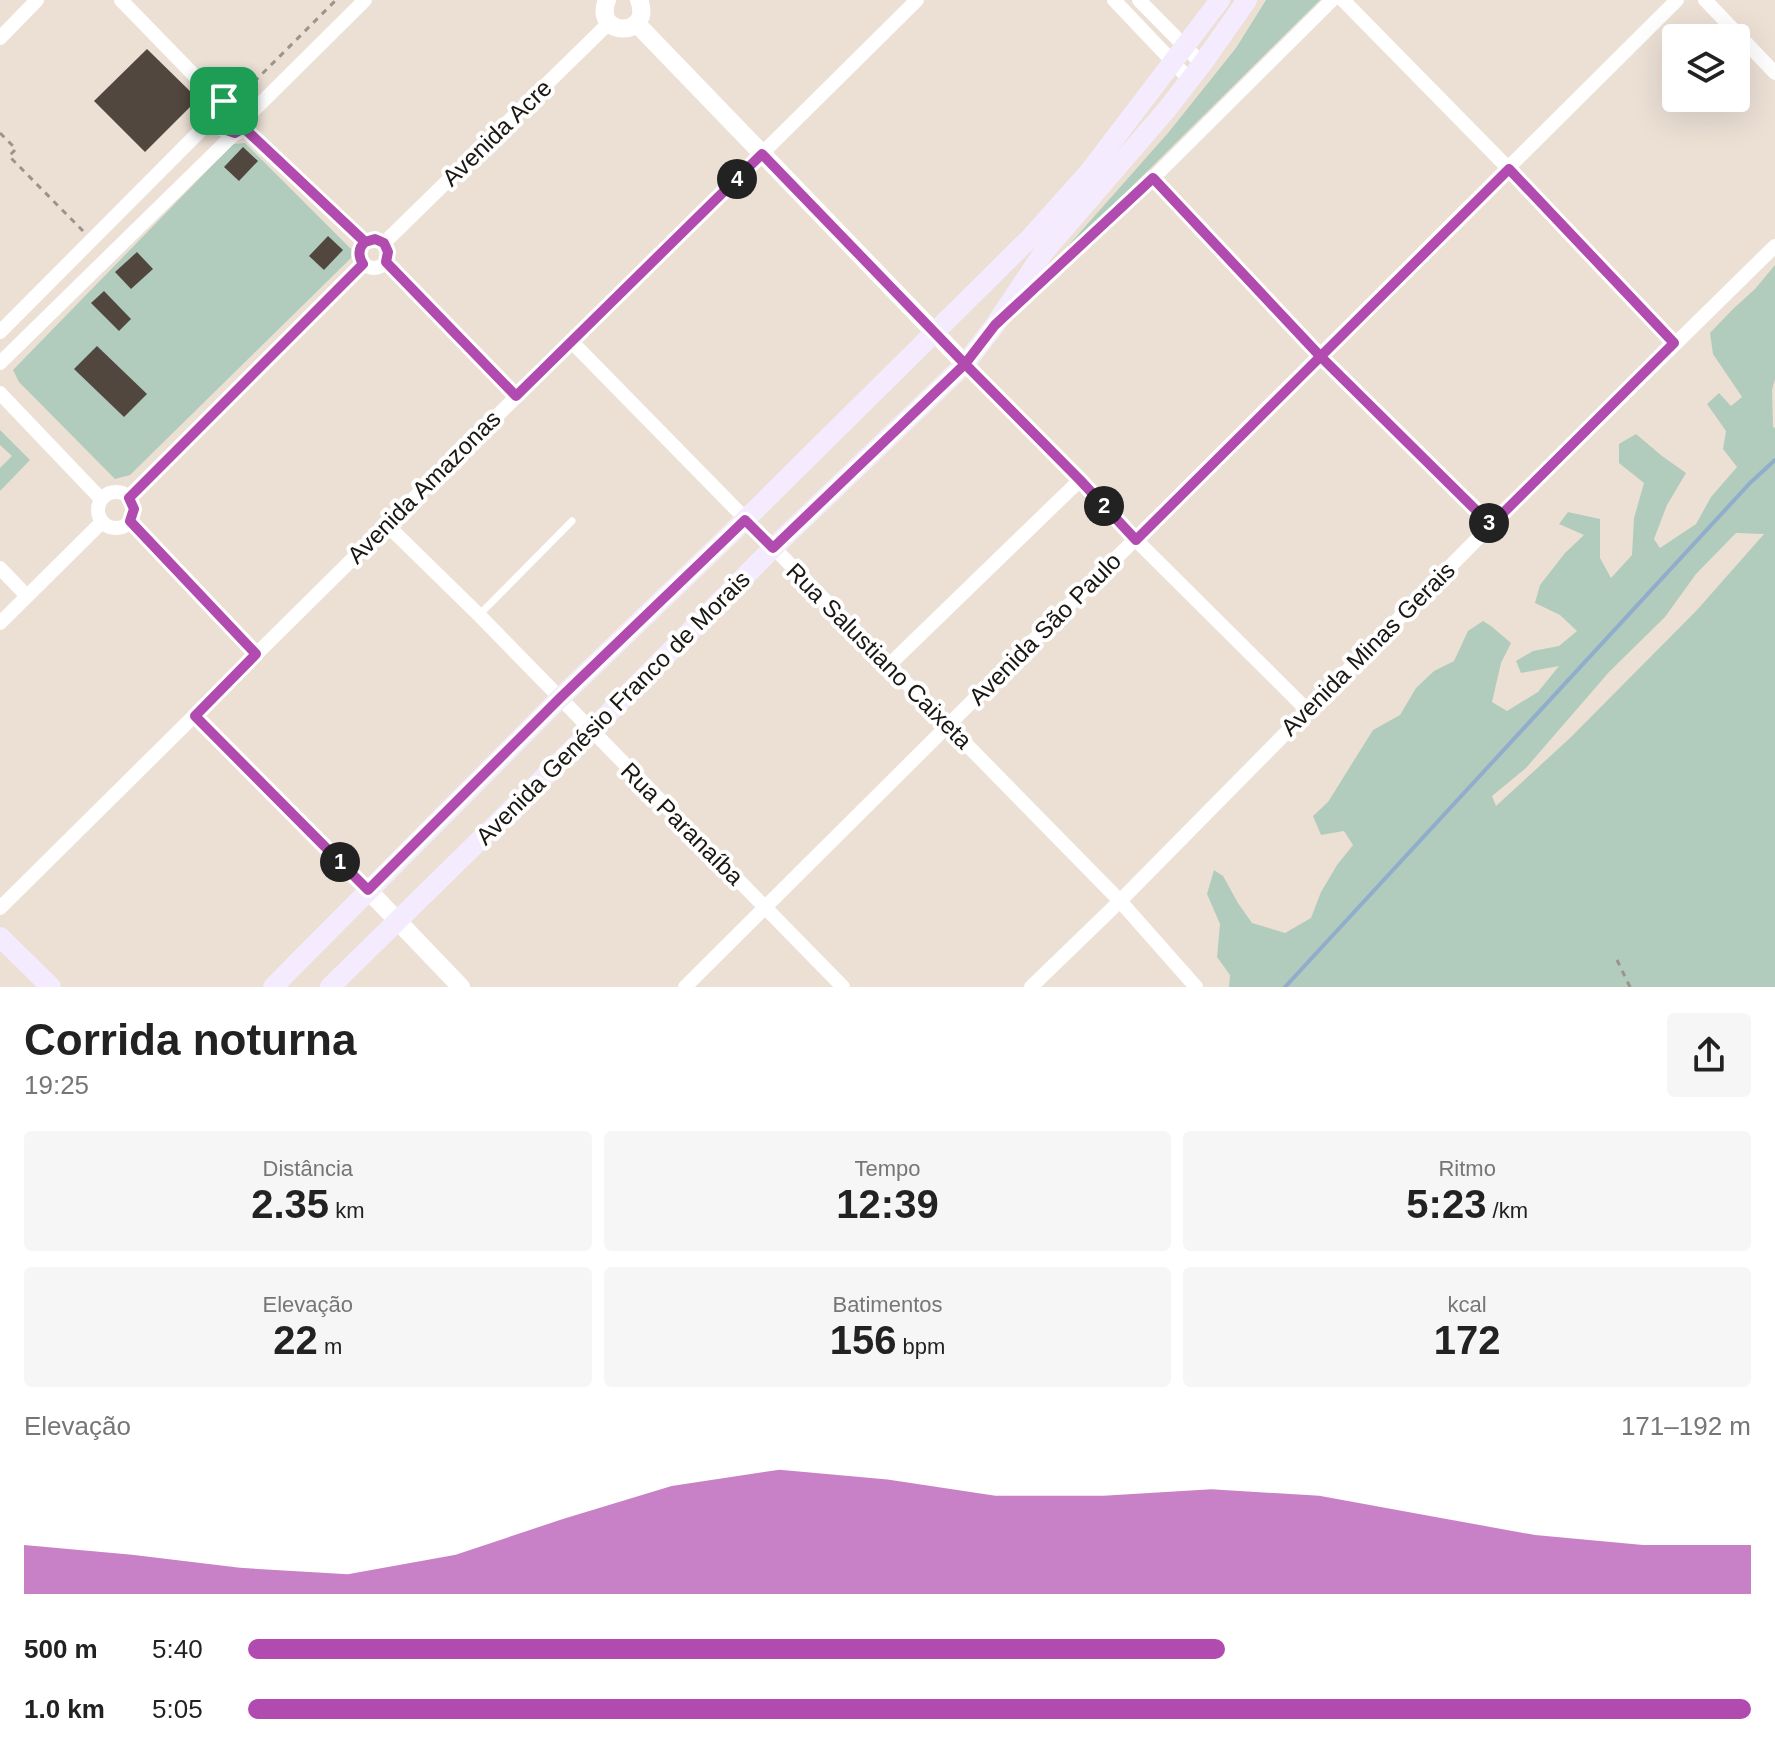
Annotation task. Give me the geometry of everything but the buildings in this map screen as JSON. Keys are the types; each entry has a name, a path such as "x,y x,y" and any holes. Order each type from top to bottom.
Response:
{"main road":[{"name":"Avenida Genésio Franco de Morais","path":"273,987 560,698 1031,237 1089,172 1220,0"},
{"path":"995,325 1043,253 1168,108 1247,0"},
{"name":"Avenida Genésio Franco de Morais","path":"330,987 773,548 965,364 995,325"},
{"path":"0,937 51,987"}],"street":[{"path":"0,38 37,0"},
{"path":"121,0 219,109"},
{"path":"0,363 243,125 365,0"},
{"path":"607,0 604,13 609,23 620,29 637,24 641,18 639,0"},
{"name":"Avenida Amazonas","path":"0,908 917,0"},
{"path":"1114,0 1196,72"},
{"path":"1139,0 1179,55"},
{"name":"Avenida Genésio Franco de Morais","path":"995,325 1153,178 1332,0"},
{"path":"1343,0 1674,343"},
{"name":"Avenida São Paulo","path":"685,987 1677,0"},
{"path":"1705,0 1775,73"},
{"name":"Avenida Acre","path":"384,243 609,23"},
{"path":"637,24 1136,540 1307,710"},
{"path":"0,332 228,99 237,99 246,104 243,125"},
{"path":"219,109 216,120 221,128 243,125"},
{"path":"243,125 365,242"},
{"path":"1153,178 1320,356 1491,525"},
{"path":"375,239 384,243 388,252 386,262 377,268 363,264 360,250 365,242 375,239"},
{"name":"Avenida Minas Gerais","path":"1031,987 1491,525 1775,246"},
{"path":"386,262 516,396"},
{"path":"129,498 363,264"},
{"name":"Rua Salustiano Caixeta","path":"572,342 1120,901 1196,987"},
{"path":"0,393 101,499"},
{"path":"889,665 1080,480"},
{"path":"112,492 129,498 134,509 130,521 113,528 102,522 97,511 101,499 112,492"},
{"path":"130,521 256,654"},
{"path":"0,623 102,522"},
{"name":"Rua Paranaíba","path":"387,525 843,987"},
{"path":"0,568 27,596"},
{"path":"195,716 461,987"}],"lane":[{"path":"479,615 572,521"}],"path":[{"path":"237,99 336,0"},
{"path":"0,133 16,149 9,156 91,240"},
{"path":"1617,960 1630,987"}],"green space":[{"path":"1266,0 1320,0 1070,248 1068,246 1168,133 1236,48"},
{"path":"245,143 351,249 351,258 130,475 115,479 19,382 13,370 233,144"},
{"path":"1775,265 1775,379 1772,390 1775,428 1775,987 1229,987 1230,975 1217,957 1220,924 1207,894 1214,870 1223,876 1252,923 1285,933 1311,918 1321,892 1353,845 1344,831 1321,835 1313,816 1328,802 1373,730 1400,715 1416,688 1434,671 1454,661 1468,631 1483,621 1511,643 1501,663 1492,702 1507,711 1538,692 1559,666 1521,673 1516,661 1533,651 1559,646 1577,631 1560,615 1535,603 1540,585 1584,535 1559,524 1568,512 1600,519 1600,558 1611,578 1632,555 1634,518 1644,483 1619,463 1619,444 1636,434 1686,473 1667,505 1654,539 1660,548 1696,524 1711,497 1737,467 1723,449 1726,431 1707,404 1719,393 1731,406 1742,397 1713,354 1710,333","holes":["1736,533 1764,534 1697,610 1570,738 1496,806 1492,796 1526,768 1609,672 1665,617 1696,574"]},
{"path":"0,430 30,460 0,491 0,468 12,456 0,445"}],"waterway":[{"path":"1285,987 1750,483 1775,460"}],"route":[{"path":"224,101 216,115 221,128 235,133 244,128 305,185 365,242 375,239 384,243 388,252 386,262 516,396 762,154 965,364 995,325 1153,178 1320,356 1491,525 1674,343 1509,169 1320,356 1136,540 965,364 773,548 745,520 560,698 368,890 195,716 256,654 130,521 134,509 129,498 363,264 359,255 365,242 244,128 250,119 246,104 237,99 224,101"}]}
